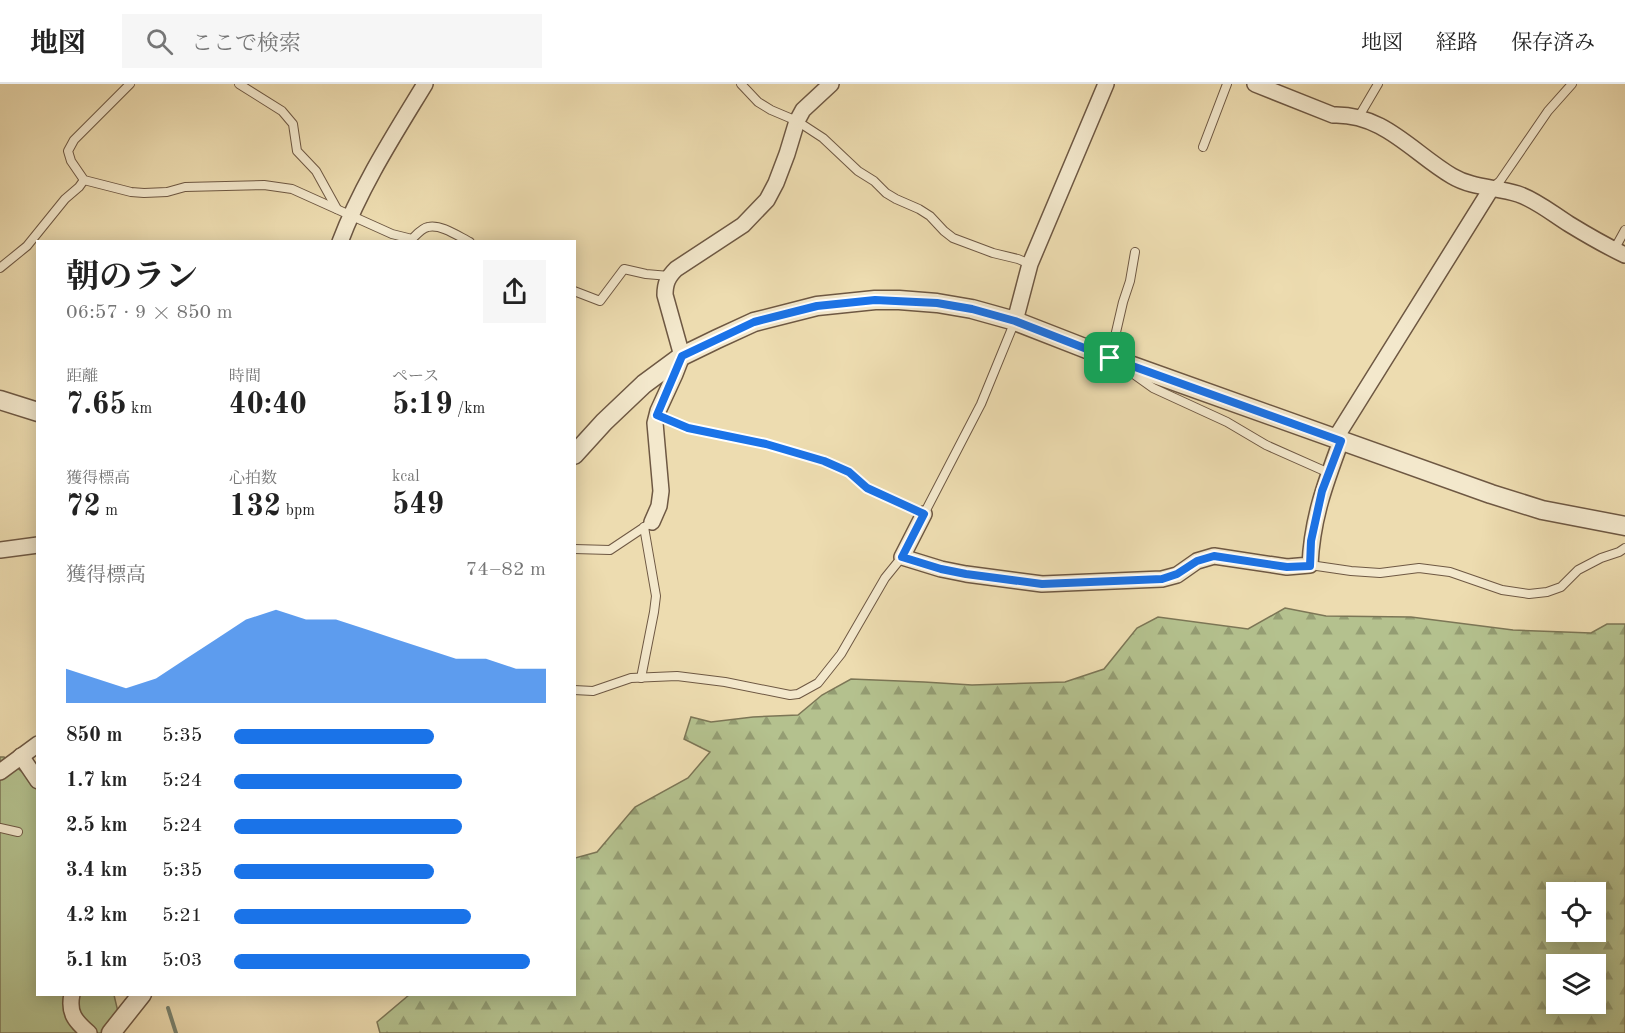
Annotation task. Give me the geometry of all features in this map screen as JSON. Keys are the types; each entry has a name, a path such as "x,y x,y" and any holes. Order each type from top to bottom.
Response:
{"street":[{"path":"340,240 344,212 371,175 425,84"},
{"path":"648,525 659,506 661,491 655,423 682,356 665,295 665,285 669,276 676,269 743,225 767,200 776,183 797,121 803,110 831,84"},
{"path":"1015,321 1030,264 1106,84"},
{"path":"1255,84 1333,115 1358,118 1388,129 1453,176 1469,183 1519,194 1620,252"},
{"path":"924,514 902,557 966,574 1042,584 1162,579 1177,574 1197,561 1214,556 1287,567 1310,566 1311,541 1322,491 1338,440 1491,189"},
{"path":"576,453 627,399 682,356 754,322 817,306 899,300 972,309 1015,321 1110,358 1491,494 1542,510 1625,526"},
{"path":"0,400 36,411"},
{"path":"0,550 36,545"},
{"path":"0,772 36,745"},
{"path":"21,756 36,778"},
{"path":"72,996 70,1006 77,1023 89,1033"},
{"path":"111,1033 140,996"}],"lane":[{"path":"130,84 74,140 68,151 71,161 84,180 144,193 166,192 185,187 264,186 292,189 392,234 412,239 422,229 429,226 444,229 466,240"},
{"path":"239,84 282,111 293,124 297,151 316,171 344,212"},
{"path":"741,84 758,102 797,121 823,138 858,171 874,181 886,193 919,208 953,238 993,253 1018,258 1030,264"},
{"path":"1203,147 1227,84"},
{"path":"1358,118 1378,84"},
{"path":"1491,189 1500,181 1548,111 1572,84"},
{"path":"0,268 27,246 65,199 84,180"},
{"path":"1620,252 1625,230"},
{"path":"1110,358 1123,302 1131,281 1135,252"},
{"path":"576,292 600,301 624,269 669,276"},
{"path":"657,415 688,428 766,444 824,461 849,472 867,488 924,514 981,404 1015,321"},
{"path":"1131,365 1132,373 1153,388 1227,422 1266,445 1329,473"},
{"path":"576,549 610,550 648,525 656,596 641,678"},
{"path":"1310,566 1380,573 1419,568 1450,572 1502,590 1529,594 1547,592 1561,587 1578,570 1625,548"},
{"path":"576,690 593,691 631,678 677,676 725,682 790,695 798,694 818,683 841,654 885,578 902,557"},
{"path":"0,828 18,832"}],"green space":[{"path":"1285,608 1326,616 1411,617 1513,630 1591,633 1607,624 1625,624 1625,1033 380,1033 377,1022 408,996 576,996 576,858 597,852 635,807 688,778 710,752 684,739 691,717 711,722 798,715 822,695 851,679 972,685 1065,682 1104,669 1137,628 1158,617 1248,629"},
{"path":"0,757 4,757 36,783 36,996 114,996 123,1033 0,1033"}],"waterway":[{"path":"168,1008 176,1033"}],"route":[{"path":"899,300 972,309 1015,321 1110,358 1341,441 1322,491 1311,541 1310,566 1287,567 1214,556 1197,561 1177,574 1162,579 1042,584 941,569 902,557 924,514 867,488 849,472 824,461 766,444 688,428 657,415 682,356 754,322 817,306 899,300"}]}
